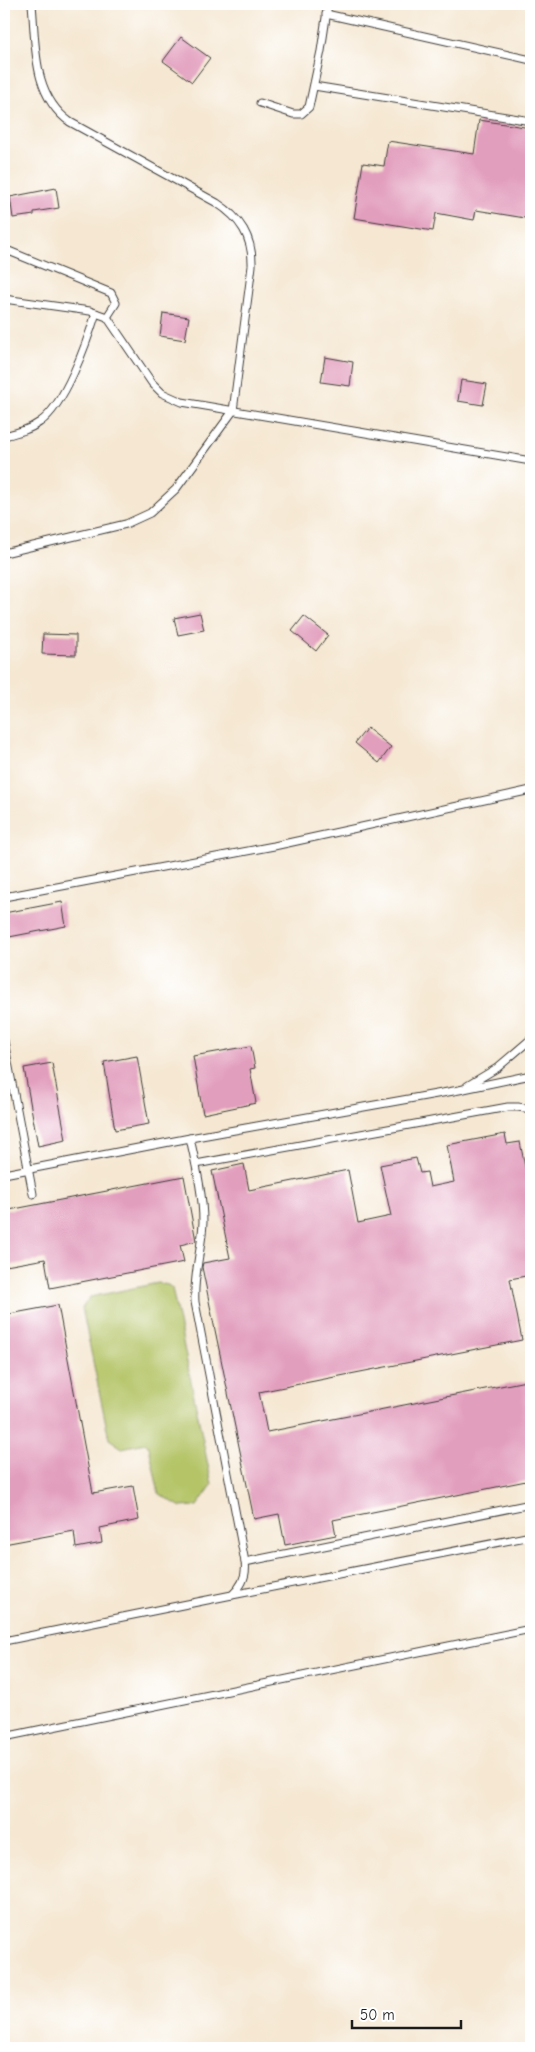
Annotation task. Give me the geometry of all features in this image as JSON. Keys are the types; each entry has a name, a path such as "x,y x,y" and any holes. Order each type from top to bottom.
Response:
{"lane":[{"path":"4,553 114,528 150,513 176,489 233,411 251,274 252,250 248,236 232,214 217,203 70,122 59,113 47,98 41,82 32,4"},
{"path":"260,103 288,114 301,114 308,108 314,86 328,4"},
{"path":"326,14 531,60"},
{"path":"314,86 531,121"},
{"path":"4,249 110,293 116,303 107,317"},
{"path":"4,299 96,313 107,317 147,377 162,393 182,402 531,461"},
{"path":"4,436 29,428 49,414 84,349 96,313"},
{"path":"4,897 274,846 531,790"},
{"path":"459,1090 486,1076 531,1039"},
{"path":"4,1041 29,1169 32,1194"},
{"path":"4,1174 531,1075"},
{"path":"196,1164 508,1107 518,1106 531,1109"},
{"path":"190,1138 201,1192 203,1221 194,1282 195,1302 246,1569 243,1580 232,1595"},
{"path":"245,1562 531,1504"},
{"path":"4,1641 531,1536"},
{"path":"4,1738 531,1629"}],"green space":[{"path":"158,1283 172,1288 212,1485 197,1506 181,1507 159,1494 149,1447 145,1443 122,1448 109,1439 82,1308 90,1297"}],"building":[{"path":"181,37 210,58 192,82 163,61"},
{"path":"479,120 531,128 531,219 476,210 474,220 436,213 433,231 354,218 363,163 384,166 388,141 474,154"},
{"path":"56,188 59,208 34,212 34,215 13,218 10,197"},
{"path":"163,313 189,317 185,340 160,336"},
{"path":"325,357 353,362 350,386 321,382"},
{"path":"461,380 487,384 483,405 458,401"},
{"path":"200,613 204,630 178,635 174,618"},
{"path":"304,616 328,635 316,651 292,631"},
{"path":"43,634 76,635 76,655 42,654"},
{"path":"367,728 391,747 379,763 355,743"},
{"path":"62,902 66,926 4,938 4,913"},
{"path":"251,1046 255,1068 250,1069 256,1103 203,1114 193,1056"},
{"path":"137,1056 149,1124 115,1130 104,1062"},
{"path":"52,1063 66,1140 38,1146 24,1068"},
{"path":"505,1134 507,1144 520,1142 529,1187 531,1187 531,1275 510,1279 522,1340 259,1392 267,1432 531,1380 531,1480 333,1520 336,1535 285,1545 279,1514 254,1519 202,1267 203,1263 230,1258 212,1171 244,1164 249,1190 348,1170 358,1223 391,1216 380,1165 416,1158 420,1173 427,1172 430,1187 454,1182 447,1145"},
{"path":"184,1176 196,1241 180,1245 184,1262 50,1288 45,1259 6,1266 4,1211"},
{"path":"58,1305 93,1493 133,1486 139,1520 100,1528 102,1543 76,1548 74,1531 4,1544 4,1315"}]}
